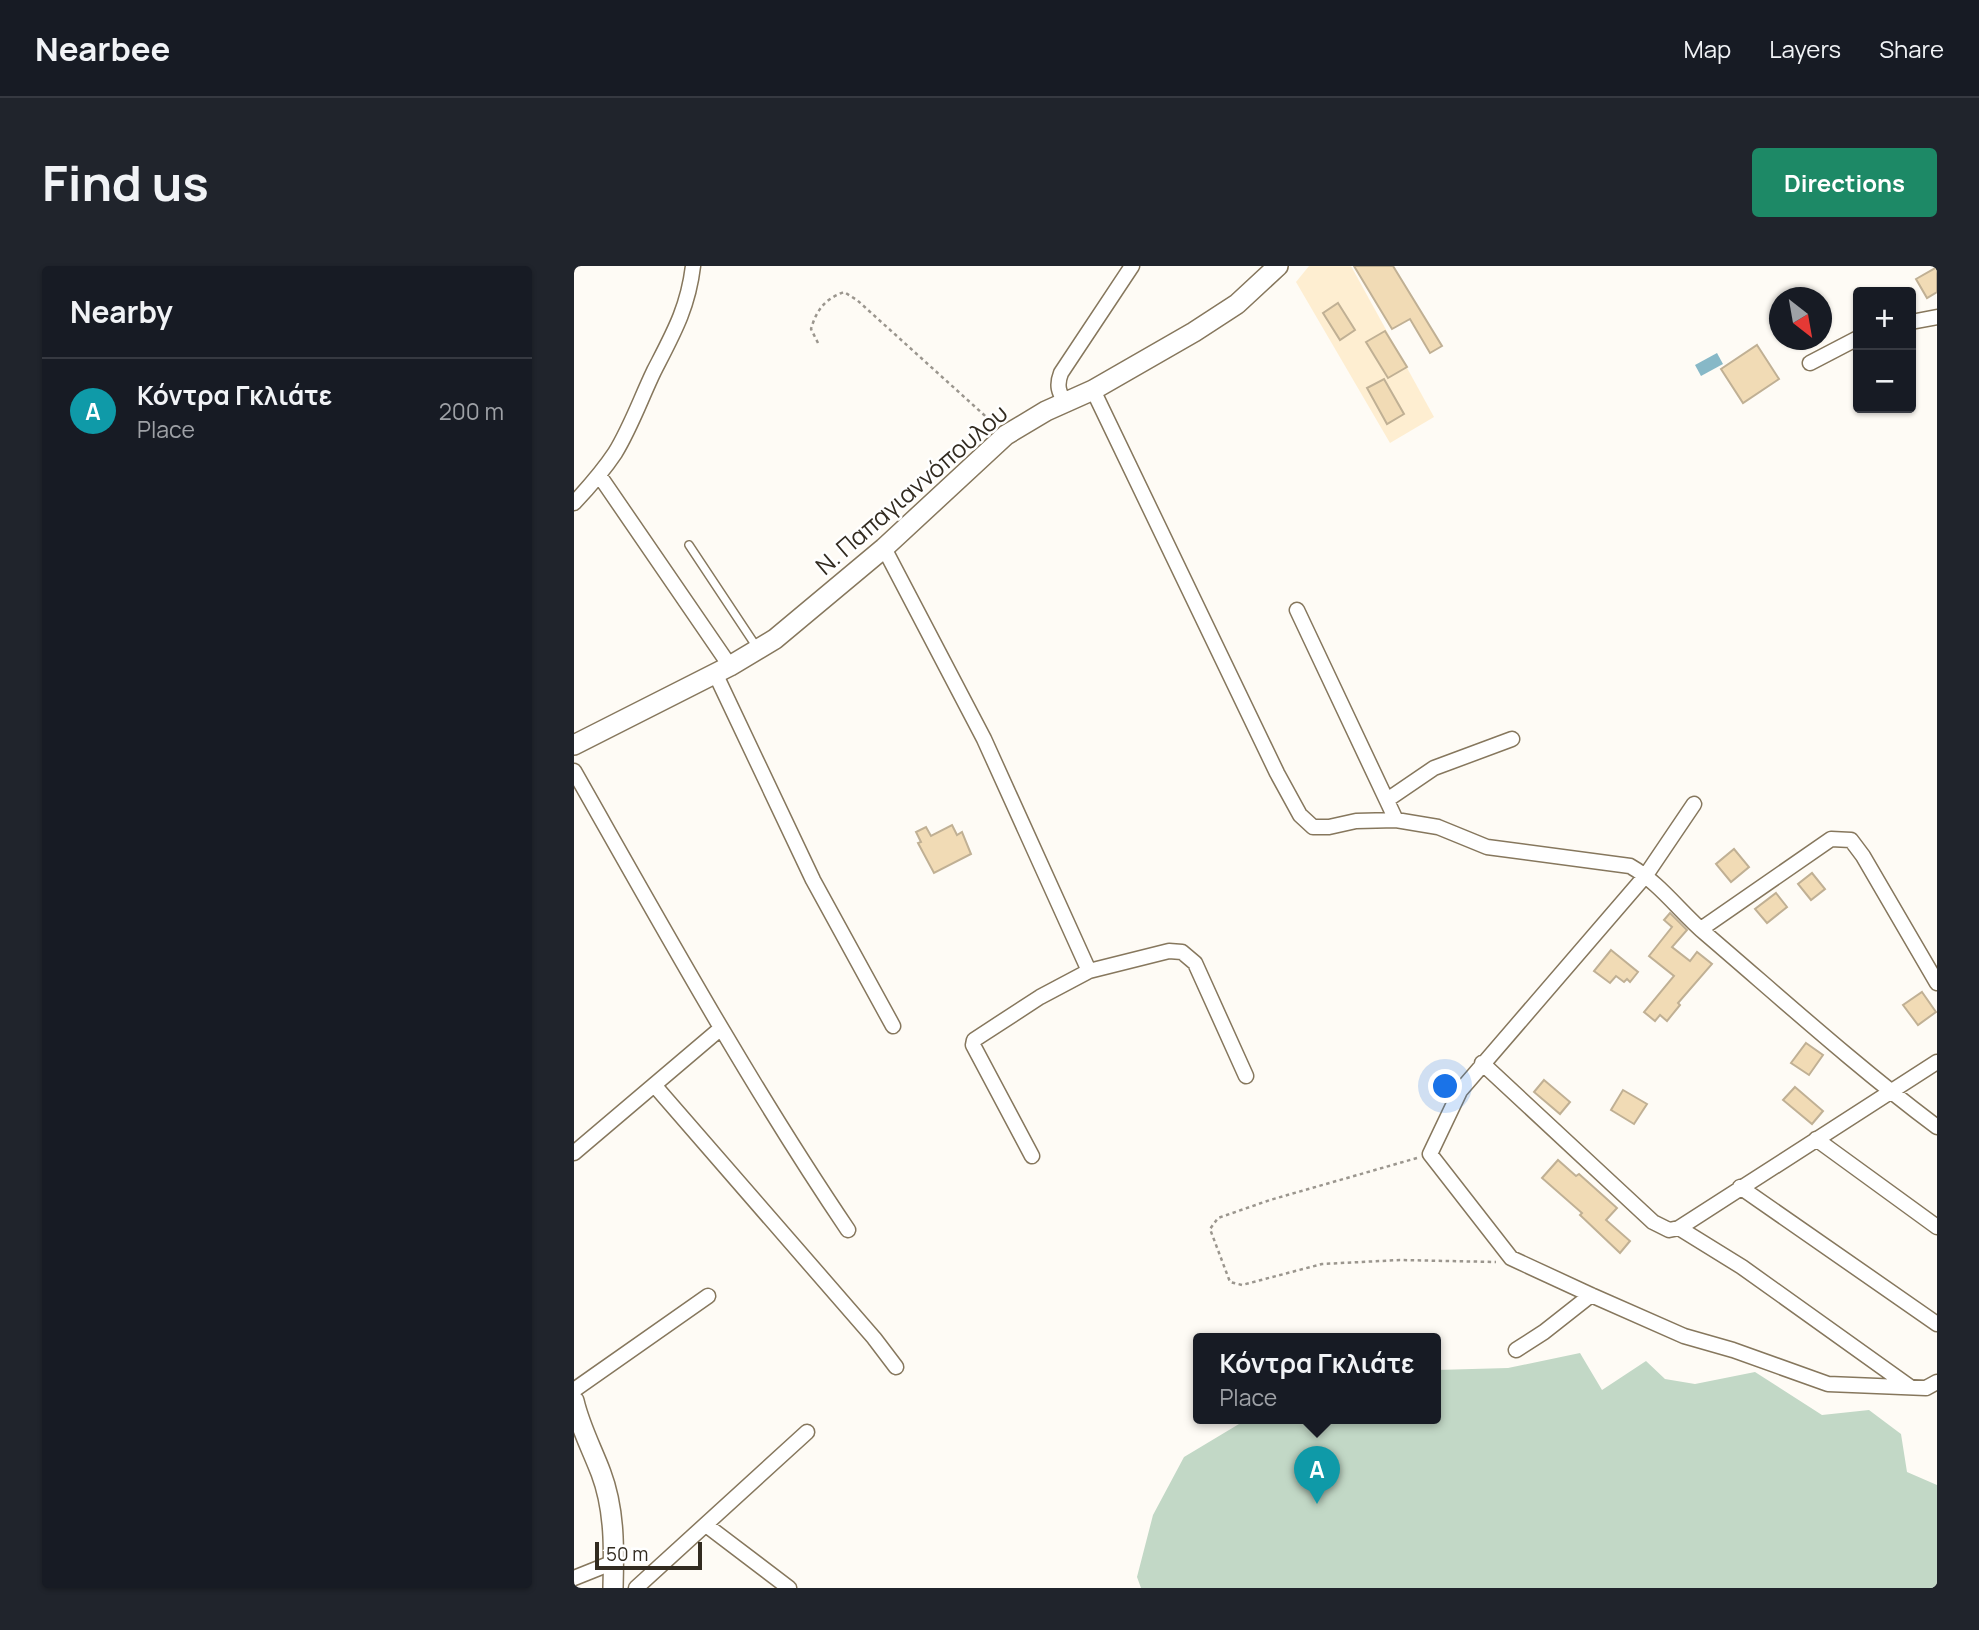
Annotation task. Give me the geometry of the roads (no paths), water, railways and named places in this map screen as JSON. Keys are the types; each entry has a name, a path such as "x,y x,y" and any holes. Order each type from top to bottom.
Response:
{"street":[{"path":"574,503 616,451 678,327 691,287 693,266"},
{"path":"1065,403 1058,391 1057,383 1061,373 1132,266"},
{"name":"Ν. Παπαγιαννόπουλου","path":"574,745 723,670 758,649 796,622 884,548 1006,435 1026,421 1093,390 1194,332 1237,304 1278,266"},
{"path":"1916,321 1937,317"},
{"path":"1810,363 1853,341"},
{"path":"1093,390 1277,773 1300,815 1313,827 1329,827 1356,821 1396,820 1438,827 1487,847 1630,866 1646,875 1701,929 1888,1091 1937,1127"},
{"path":"599,475 723,670 813,880 893,1027"},
{"path":"884,548 984,739 1089,971"},
{"path":"1297,610 1396,820"},
{"path":"1387,800 1434,768 1512,739"},
{"path":"574,771 720,1029 799,1157 848,1230"},
{"path":"1694,804 1646,875 1460,1091 1430,1154 1511,1258 1591,1295 1684,1336 1828,1384 1926,1388 1937,1382"},
{"path":"1701,929 1831,839 1851,840 1937,983"},
{"path":"1032,1156 973,1045 974,1040 1040,997 1089,971 1169,951 1182,951 1195,963 1246,1076"},
{"path":"574,1153 720,1029"},
{"path":"1482,1063 1653,1222 1669,1230 1679,1228 1888,1091 1937,1062"},
{"path":"654,1086 874,1338 896,1367"},
{"path":"1816,1139 1937,1227"},
{"path":"1740,1187 1937,1324"},
{"path":"1679,1228 1753,1274 1910,1387"},
{"path":"1516,1350 1591,1295"},
{"path":"574,1390 708,1296"},
{"path":"574,1401 578,1420 608,1496 614,1562 613,1588"},
{"path":"636,1588 807,1433"},
{"path":"706,1525 789,1588"},
{"path":"574,1578 614,1562"}],"lane":[{"path":"689,545 758,649"}],"water":[{"path":"1717,353 1723,364 1701,376 1695,365"}],"place":[{"name":"Κόντρα Γκλιάτε","path":"1317,1504"}]}
